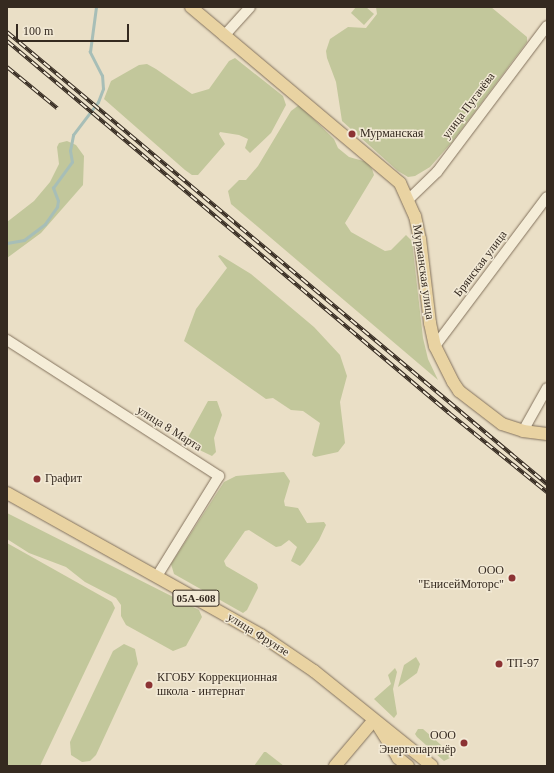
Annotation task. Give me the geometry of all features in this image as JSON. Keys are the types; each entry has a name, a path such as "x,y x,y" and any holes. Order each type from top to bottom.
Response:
{"main road":[{"name":"Мурманская улица","path":"192,7 224,36 400,183 409,199 420,239 430,323 435,346 459,391 502,424 523,431 547,434"},
{"name":"улица Фрунзе","path":"7,493 267,639 314,671 432,766"},
{"name":"улица Фрунзе","path":"374,720 398,758 408,766"},
{"path":"335,766 374,720"}],"street":[{"path":"224,36 250,7"},
{"name":"улица Пугачёва","path":"409,199 437,172 547,26"},
{"name":"Брянская улица","path":"435,346 547,197"},
{"name":"улица 8 Марта","path":"7,340 219,476 157,576"},
{"path":"523,431 547,388"}],"green space":[{"path":"356,7 366,7 374,14 364,25 351,13"},
{"path":"376,7 491,7 527,37 527,42 452,142 430,167 415,176 408,177 398,171 342,121 336,82 327,58 326,51 330,39 348,27 366,28 377,14"},
{"path":"235,58 283,96 286,105 271,133 250,153 245,148 248,139 239,135 220,132 219,134 225,144 198,175 192,175 185,170 104,99 111,81 139,65 147,64 192,94 209,89 229,61"},
{"path":"299,105 334,139 338,148 349,157 367,162 372,169 374,175 345,223 351,232 385,251 391,250 406,235 412,241 423,338 428,359 438,380 231,204 228,191 239,180 246,180 258,166 291,111"},
{"path":"67,141 76,145 84,156 83,185 41,233 7,258 7,222 34,201 50,182 59,164 57,147 59,143"},
{"path":"220,255 251,274 314,327 340,355 347,376 340,402 345,443 338,452 315,457 312,455 320,423 303,411 291,410 273,398 266,399 184,341 196,309 227,268 218,256"},
{"path":"208,401 217,401 222,415 214,438 216,452 212,456 187,444 187,439"},
{"path":"284,472 290,481 284,501 285,506 298,508 307,523 324,522 326,525 319,540 300,566 291,561 297,547 289,540 281,546 276,547 249,530 245,531 224,561 226,566 257,584 258,588 247,610 243,613 174,574 171,564 224,482 236,476"},
{"path":"7,513 199,610 202,617 186,646 173,651 126,625 121,616 121,605 116,598 85,582 66,567 29,553 7,539"},
{"path":"7,543 112,602 115,608 40,766 7,766"},
{"path":"124,644 135,649 138,664 96,755 90,761 82,762 71,755 70,742 113,651"},
{"path":"416,657 420,664 417,673 398,687 404,665"},
{"path":"395,668 397,672 393,689 397,714 394,718 374,699 391,684 388,675"},
{"path":"418,729 423,729 449,752 450,758 444,761 417,737 415,734"},
{"path":"264,752 266,752 284,766 254,766"}],"waterway":[{"path":"7,243 24,240 45,224 57,207 58,201 53,188 72,162 70,151 73,135 98,102 103,89 102,76 90,52 96,7"}],"railway":[{"path":"7,32 547,484"},
{"path":"7,41 449,413 547,492"},
{"path":"7,67 57,108"}],"place":[{"name":"Мурманская","path":"352,134"},
{"name":"Графит","path":"37,479"},
{"name":"ООО \"ЕнисейМоторс\"","path":"512,578"},
{"name":"ТП-97","path":"499,664"},
{"name":"КГОБУ Коррекционная школа - интернат","path":"149,685"},
{"name":"ООО Энергопартнёр","path":"464,743"}]}
